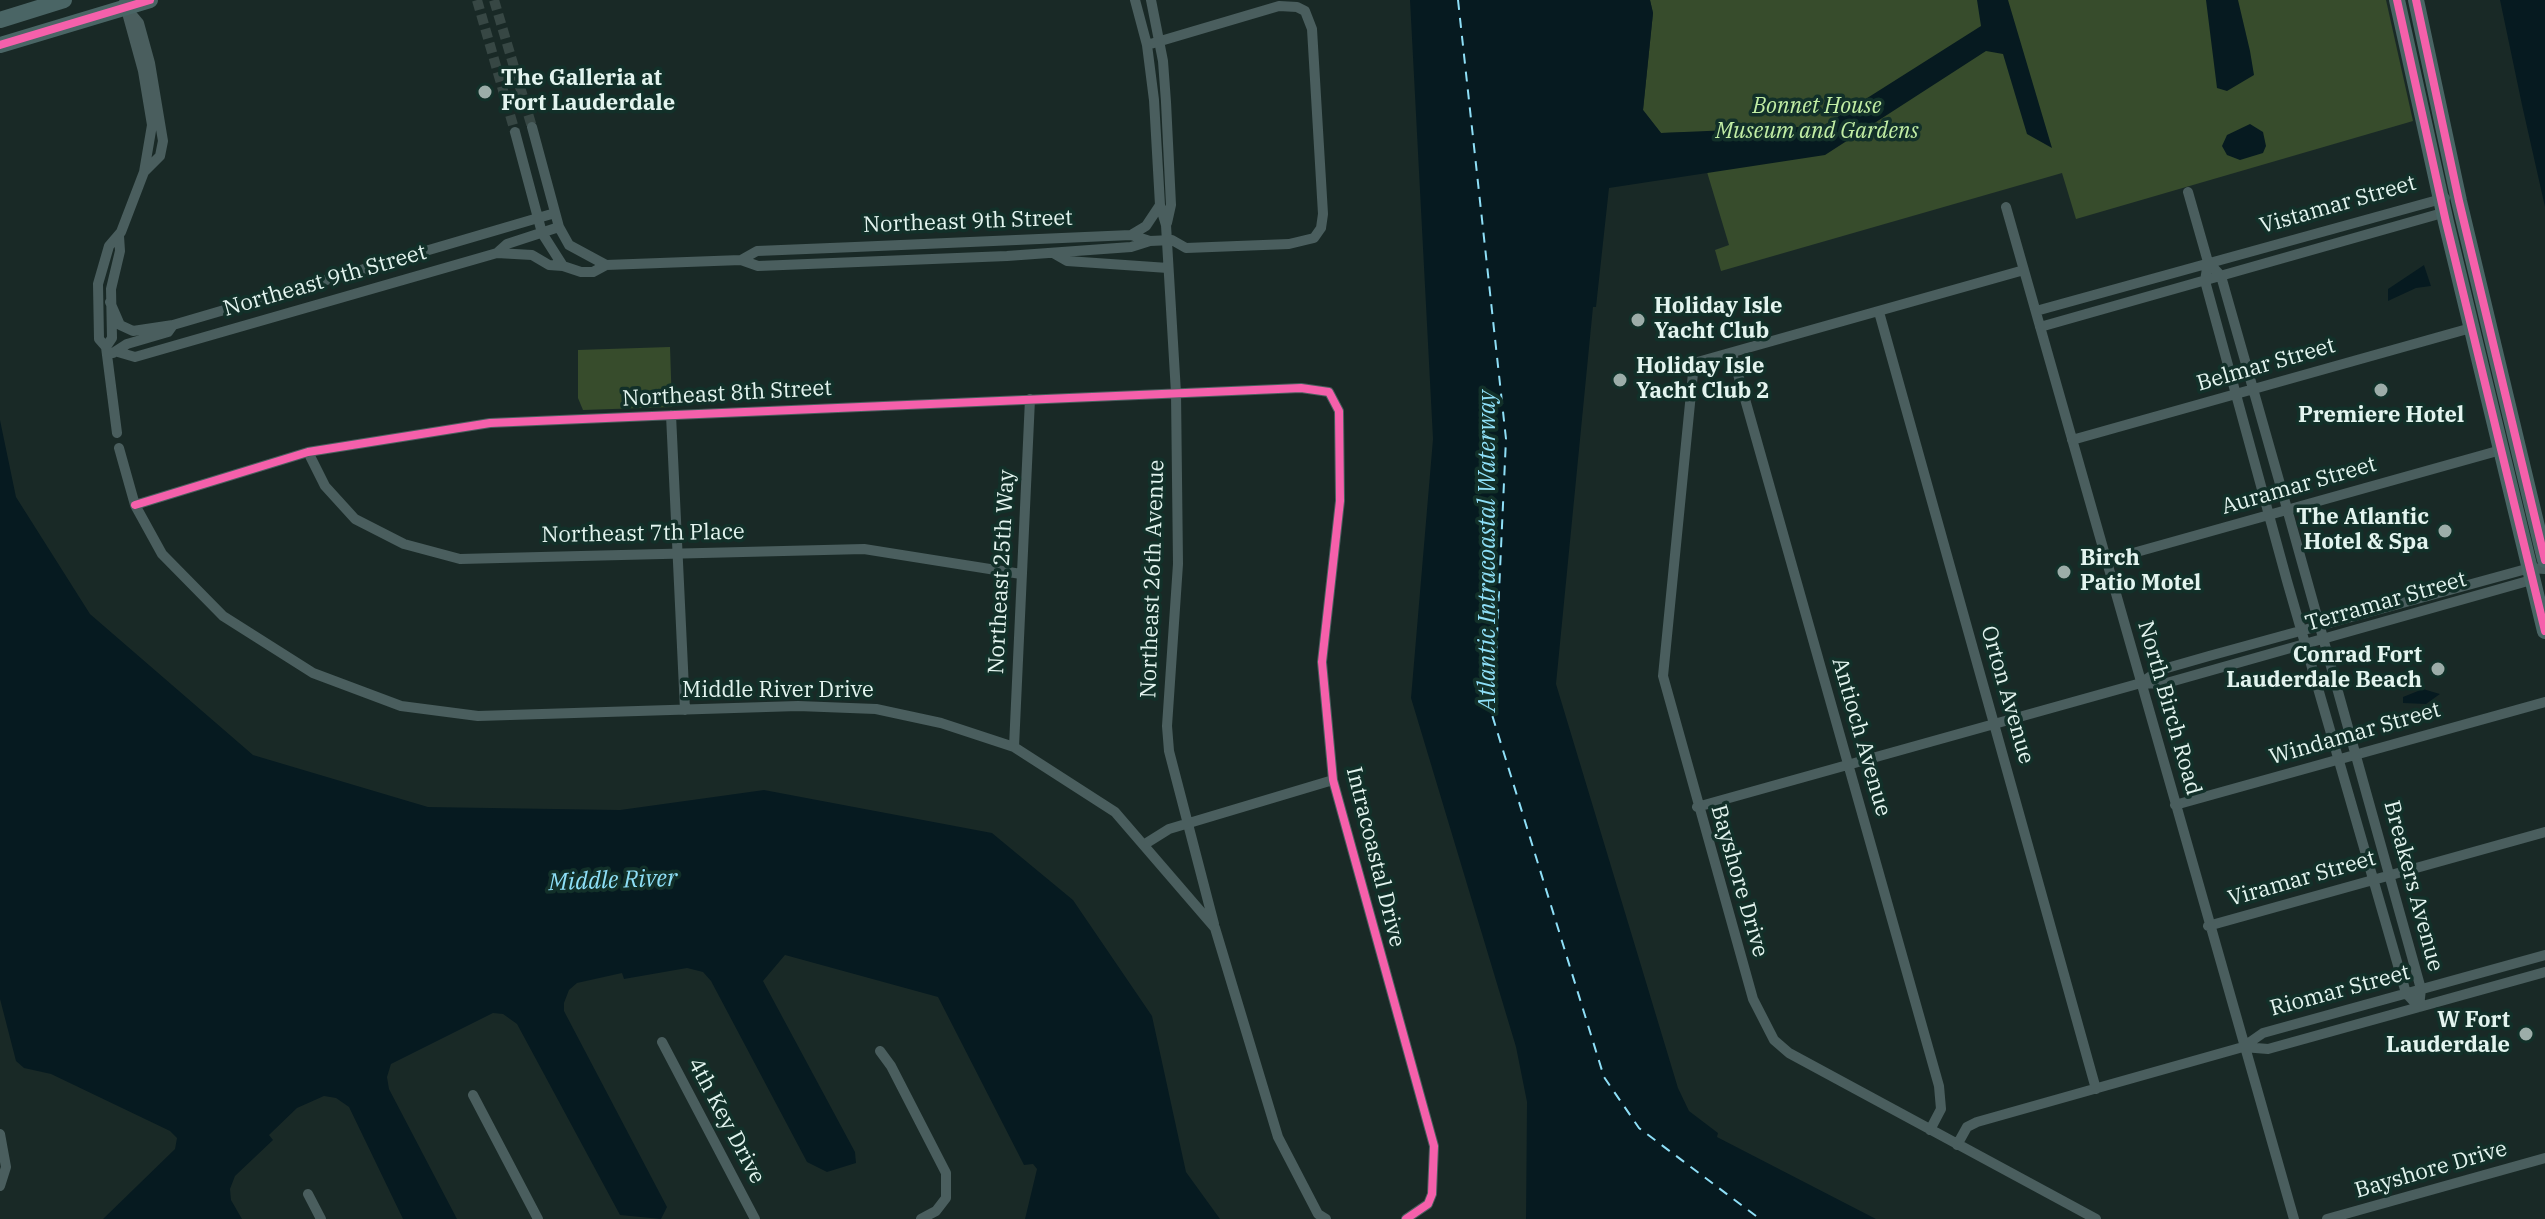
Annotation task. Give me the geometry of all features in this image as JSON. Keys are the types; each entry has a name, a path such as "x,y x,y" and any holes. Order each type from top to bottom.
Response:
{"main road":[{"path":"0,20 64,0"},
{"path":"0,45 125,4 150,0"},
{"path":"2397,0 2501,450 2540,570"},
{"path":"2416,0 2540,570 2545,631"}],"street":[{"name":"Northeast 26th Avenue","path":"1135,0 1147,45 1160,205 1166,225"},
{"name":"Northeast 26th Avenue","path":"1151,0 1159,41 1171,187 1166,225 1176,393 1178,564 1167,726 1169,751 1186,823 1215,928"},
{"path":"110,351 99,339 98,284 109,246 119,236 144,172 160,156 161,124 139,23 125,4"},
{"name":"Northeast 9th Street","path":"741,260 757,251 1131,235 1150,241 1167,241 1186,248 1289,244 1308,241 1318,234 1323,214 1312,29 1305,11 1297,7 1279,6 1159,41"},
{"path":"1147,45 1159,41"},
{"path":"532,127 559,227 569,245 606,265"},
{"path":"515,132 542,233 563,266"},
{"name":"Breakers Avenue","path":"2188,192 2208,262 2205,281 2301,631 2406,993 2419,1007"},
{"name":"Vistamar Street","path":"2036,311 2377,215 2459,201"},
{"path":"1131,235 1146,226 1160,205"},
{"name":"Vistamar Street","path":"2040,327 2382,231 2442,205"},
{"name":"North Birch Road","path":"2006,207 2108,560 2208,926 2294,1219"},
{"name":"Northeast 9th Street","path":"110,302 120,325 133,331 173,325 555,213"},
{"path":"2377,215 2382,231"},
{"name":"Northeast 9th Street","path":"497,253 507,244 559,227"},
{"path":"117,433 110,351 110,302 120,251 119,236"},
{"name":"Northeast 9th Street","path":"110,351 131,358 497,253 532,255 549,265 593,272 606,265 741,260 758,266 1053,253 1131,247 1150,241"},
{"name":"Northeast 9th Street","path":"1053,253 1067,261 1168,268"},
{"name":"Breakers Avenue","path":"2208,262 2221,276 2288,510 2421,989 2419,1007"},
{"path":"1732,353 2024,270"},
{"path":"2121,287 2126,303"},
{"name":"Orton Avenue","path":"1879,312 2096,1089"},
{"name":"Northeast 9th Street","path":"110,351 168,332 173,325"},
{"name":"Belmar Street","path":"2072,440 2471,328"},
{"name":"Bayshore Drive","path":"1732,353 1694,363 1663,666 1697,807 1753,999 1767,1032 1789,1053 2096,1219"},
{"name":"Antioch Avenue","path":"1732,353 1939,1086 1941,1109 1930,1130"},
{"name":"Northeast 8th Street","path":"135,505 308,452 490,423 1301,388 1329,392"},
{"name":"Intracoastal Drive","path":"1329,392 1339,411 1340,501 1322,662 1333,780 1434,1146 1432,1194 1428,1204 1406,1219"},
{"name":"Northeast 25th Way","path":"1014,747 1030,399"},
{"path":"671,415 685,710"},
{"name":"Middle River Drive","path":"119,448 135,505 162,554 223,616 313,673 401,706 478,716 798,706 876,709 941,723 1014,747 1115,812 1215,928 1278,1137 1318,1214 1326,1219"},
{"name":"Auramar Street","path":"2108,560 2501,450"},
{"name":"Northeast 7th Place","path":"308,452 325,486 355,519 404,544 460,559 864,549 1021,574"},
{"name":"Terramar Street","path":"2141,683 2160,670 2540,570"},
{"name":"Terramar Street","path":"1697,807 2141,683 2163,684 2324,640 2540,570"},
{"name":"Windamar Street","path":"2175,805 2545,702"},
{"path":"1145,844 1158,834 1186,823 1333,780"},
{"name":"Viramar Street","path":"2208,926 2545,832"},
{"name":"Riomar Street","path":"1957,1145 1967,1127 1977,1122 2243,1047 2263,1033 2545,955"},
{"name":"Riomar Street","path":"2243,1047 2268,1049 2545,972"},
{"name":"4th Key Drive","path":"662,1042 755,1219"},
{"path":"880,1051 891,1066 946,1173 946,1198 936,1211 921,1219"},
{"path":"473,1095 538,1219"},
{"path":"0,1134 6,1167 0,1186"},
{"name":"Bayshore Drive","path":"2327,1219 2545,1158"},
{"path":"308,1194 321,1219"}],"green space":[{"name":"Bonnet House Museum and Gardens","path":"1650,0 2386,0 2413,121 2076,219 2062,173 1721,271 1715,250 1729,245 1695,132 1661,133 1643,110 1653,13"},
{"path":"670,347 672,407 583,410 578,398 578,350"}],"water":[{"name":"Atlantic Intracoastal Waterway","path":"1410,0 1650,0 1653,13 1643,110 1661,133 1823,126 1981,26 1977,0 2008,0 2052,148 2027,134 2003,54 1986,51 1825,155 1609,188 1596,307 1593,307 1556,684 1678,1088 1689,1111 1718,1133 1717,1137 1876,1219 1526,1219 1527,1102 1516,1047 1411,698 1433,439"},
{"path":"2206,0 2238,0 2250,51 2254,75 2227,91 2217,88"},
{"path":"2500,0 2545,0 2545,207 2522,105"},
{"path":"2250,124 2263,132 2266,146 2263,153 2240,160 2227,155 2222,146 2227,135"},
{"path":"2424,265 2431,286 2416,288 2388,301 2388,289"},
{"name":"Middle River","path":"0,420 16,497 90,614 253,755 428,807 620,810 764,790 992,833 1073,900 1152,1016 1186,1172 1220,1219 1025,1219 1037,1169 1033,1164 1024,1165 938,997 785,955 763,981 855,1152 856,1163 827,1172 807,1162 711,981 703,972 687,968 624,979 622,973 577,983 569,990 564,1003 564,1011 667,1207 661,1219 620,1215 517,1024 503,1014 493,1013 391,1064 387,1077 389,1089 457,1219 403,1219 349,1107 336,1098 324,1096 297,1108 269,1135 273,1140 235,1176 230,1189 231,1200 242,1219 103,1219 175,1149 177,1138 170,1131 51,1074 24,1068 16,1061 0,999"},
{"path":"2423,689 2440,694 2426,704 2403,703 2403,697"}],"ferry route":[{"path":"1458,0 1506,439 1496,657 1489,705 1604,1077 1639,1128 1760,1219"}],"tunnel":[{"path":"477,0 515,132"},
{"path":"494,0 532,127"}],"cycle path":[{"path":"0,45 150,0"},
{"path":"2397,0 2446,222 2545,631"},
{"path":"2416,0 2459,201 2545,560"},
{"path":"135,505 308,452 490,423 1301,388 1329,392 1339,411 1340,501 1322,662 1333,780 1434,1146 1432,1194 1428,1204 1406,1219"}],"place":[{"name":"The Galleria at Fort Lauderdale","path":"485,92"},
{"name":"Holiday Isle Yacht Club","path":"1638,320"},
{"name":"Holiday Isle Yacht Club 2","path":"1620,380"},
{"name":"Premiere Hotel","path":"2381,390"},
{"name":"The Atlantic Hotel & Spa","path":"2445,531"},
{"name":"Birch Patio Motel","path":"2064,572"},
{"name":"Conrad Fort Lauderdale Beach","path":"2438,669"},
{"name":"W Fort Lauderdale","path":"2526,1034"}]}
